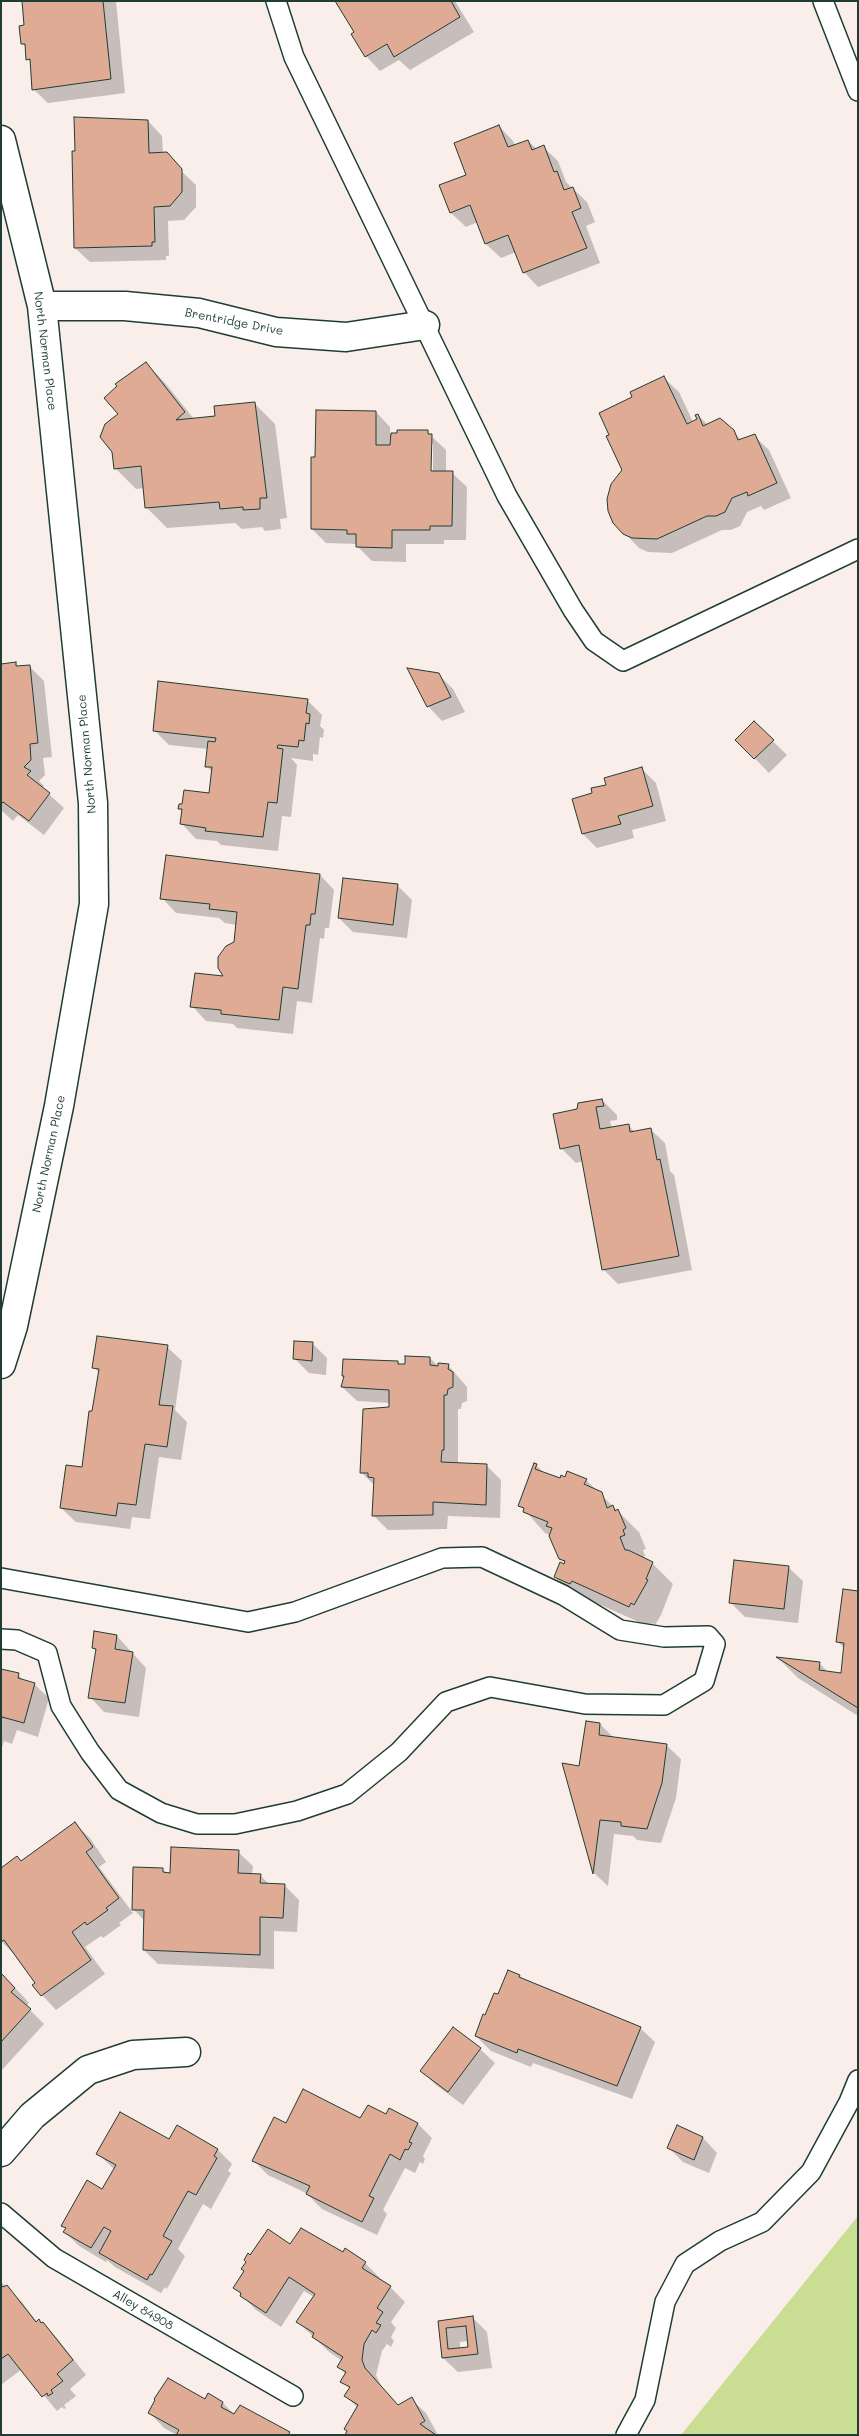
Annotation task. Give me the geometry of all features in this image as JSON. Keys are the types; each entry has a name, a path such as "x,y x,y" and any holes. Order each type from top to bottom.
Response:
{"street":[{"name":"North Norman Place","path":"1,140 42,306 93,803 94,904 60,1106 13,1326 1,1364"},
{"name":"Brentridge Drive","path":"42,306 125,306 198,313 276,332 346,336 425,325"},
{"path":"1,2152 32,2116 88,2070 133,2055 186,2052"}],"lane":[{"path":"276,1 294,57 507,496 572,610 594,641 623,661 858,549"},
{"path":"823,1 858,92"},
{"path":"1,1578 248,1622 295,1612 442,1558 482,1557 563,1595 620,1630 664,1637 708,1636 715,1644 704,1681 664,1705 585,1704 490,1687 446,1702 400,1752 347,1794 298,1811 234,1824 197,1824 161,1812 119,1790 90,1752 62,1706 47,1653 17,1640 1,1639"},
{"path":"626,2435 645,2400 665,2302 685,2264 720,2241 762,2222 811,2172 849,2102 858,2080"},
{"name":"Alley 84908","path":"1,2213 54,2258 293,2396"}],"green space":[{"path":"858,2216 858,2435 681,2435"}],"building":[{"path":"22,1 103,1 111,79 32,90 30,59 26,60 25,44 21,44 19,26 24,25"},
{"path":"335,1 451,1 460,17 394,57 387,44 365,57 351,34 354,32"},
{"path":"74,117 148,120 149,153 167,152 182,169 182,192 170,206 154,207 155,242 152,242 152,246 74,248 72,151 75,151"},
{"path":"499,125 508,147 528,140 532,150 544,145 554,172 557,171 564,190 573,187 581,208 572,212 587,248 523,273 508,235 485,244 470,205 450,213 439,185 466,175 454,143"},
{"path":"146,362 185,412 176,420 215,416 214,406 255,402 267,498 260,498 260,509 243,510 243,507 220,509 219,502 145,508 141,466 114,469 112,452 100,437 105,424 118,414 104,398 117,386 115,384"},
{"path":"664,376 687,424 697,419 695,415 698,414 703,426 720,418 734,430 738,440 755,434 777,483 748,496 747,492 732,498 725,512 716,516 707,516 657,539 632,538 623,534 613,523 608,511 607,499 611,484 622,470 606,436 609,435 599,413 632,397 630,392"},
{"path":"316,410 376,411 376,445 390,445 391,433 397,433 397,430 428,430 428,434 432,434 431,471 453,471 452,526 430,526 430,530 392,530 392,548 356,547 356,534 347,534 347,530 311,529 311,457 315,457"},
{"path":"16,662 16,666 30,665 38,743 30,744 31,760 24,767 31,771 27,775 50,793 29,821 3,802 1,804 1,664"},
{"path":"407,668 439,673 451,697 427,707"},
{"path":"158,681 308,699 306,713 310,714 309,724 306,723 304,741 299,740 298,747 278,745 277,748 283,749 277,803 268,802 263,837 205,831 206,828 180,824 182,809 178,809 179,804 182,804 184,790 209,793 212,767 205,767 208,741 215,742 216,738 153,731"},
{"path":"754,721 774,740 754,759 735,740"},
{"path":"642,767 653,806 618,816 621,824 582,834 572,799 592,793 591,788 606,785 604,778"},
{"path":"166,855 320,874 315,914 311,914 310,925 306,925 298,989 283,987 279,1020 221,1014 221,1010 190,1007 195,973 223,976 218,968 218,957 226,946 234,942 237,912 209,909 210,904 160,899"},
{"path":"343,878 398,884 393,925 338,918"},
{"path":"602,1099 604,1106 596,1107 600,1129 629,1124 630,1132 651,1128 657,1160 660,1159 679,1256 602,1270 579,1145 560,1149 553,1114 577,1109 578,1103"},
{"path":"97,1336 168,1345 159,1405 173,1406 167,1447 145,1444 136,1505 118,1503 116,1516 60,1508 66,1465 82,1467 89,1411 92,1411 99,1369 92,1368"},
{"path":"294,1341 313,1342 312,1361 293,1359"},
{"path":"405,1356 430,1357 430,1365 438,1366 438,1363 449,1364 448,1369 453,1372 453,1387 448,1389 447,1395 444,1395 444,1450 442,1450 441,1462 487,1464 486,1505 433,1502 433,1515 372,1516 374,1478 368,1477 368,1473 360,1473 363,1409 389,1407 389,1390 341,1387 344,1376 342,1376 343,1359 398,1361 398,1364 405,1364"},
{"path":"534,1463 537,1464 535,1469 560,1478 561,1475 565,1477 567,1471 587,1479 584,1484 602,1492 607,1508 613,1505 615,1511 618,1509 626,1528 623,1530 625,1535 620,1537 625,1550 653,1562 646,1579 648,1580 634,1605 631,1603 629,1607 572,1581 570,1584 554,1577 560,1562 564,1564 565,1561 559,1559 549,1536 552,1528 546,1526 548,1522 523,1512 524,1508 518,1506"},
{"path":"734,1560 789,1566 784,1609 729,1603"},
{"path":"843,1589 858,1591 858,1708 776,1657 820,1662 819,1670 841,1673 844,1643 836,1642"},
{"path":"94,1631 117,1635 115,1649 133,1652 125,1703 88,1698 96,1649 92,1648"},
{"path":"1,1669 19,1673 18,1678 35,1683 24,1723 2,1717 1,1720"},
{"path":"586,1721 600,1723 599,1735 667,1744 662,1783 647,1829 621,1826 621,1822 600,1820 593,1874 562,1763 579,1766"},
{"path":"75,1822 93,1847 86,1852 119,1898 106,1908 108,1910 87,1925 85,1922 72,1932 91,1960 41,1996 32,1985 35,1983 4,1940 1,1942 1,1868 17,1856 21,1861"},
{"path":"171,1847 239,1850 238,1873 261,1874 260,1883 285,1884 283,1918 260,1917 260,1955 143,1950 144,1910 132,1910 133,1867 163,1868 163,1872 170,1873"},
{"path":"508,1970 520,1975 519,1977 641,2027 617,2086 518,2049 517,2053 475,2036 483,2014 485,2015 494,1993 498,1994"},
{"path":"1,1973 15,1988 11,1992 31,2009 1,2042"},
{"path":"453,2027 481,2048 448,2092 420,2071"},
{"path":"303,2089 360,2118 368,2105 386,2114 389,2108 418,2123 409,2142 412,2143 408,2150 405,2149 400,2160 390,2154 369,2196 374,2198 362,2222 306,2194 310,2186 252,2161 274,2117 286,2123"},
{"path":"120,2112 169,2139 177,2125 218,2149 214,2156 217,2158 196,2195 188,2191 163,2236 172,2241 152,2275 150,2274 147,2280 99,2253 111,2231 104,2227 91,2248 63,2232 66,2228 61,2226 87,2180 102,2189 116,2165 96,2154"},
{"path":"677,2125 703,2137 694,2160 667,2148"},
{"path":"301,2228 343,2252 345,2248 366,2262 362,2268 391,2286 377,2308 383,2312 376,2323 381,2325 376,2333 372,2330 364,2344 362,2360 365,2368 398,2405 412,2397 425,2421 420,2424 436,2435 345,2435 347,2431 344,2429 358,2405 344,2396 350,2387 340,2382 346,2372 337,2367 343,2357 312,2337 314,2333 296,2322 315,2294 289,2277 266,2313 240,2296 241,2293 233,2288 244,2271 241,2269 246,2262 244,2260 248,2253 250,2255 268,2229 290,2244"},
{"path":"1,2285 3,2287 7,2285 36,2322 39,2319 41,2323 43,2322 73,2360 57,2374 63,2381 51,2390 53,2393 48,2396 47,2393 42,2397 8,2354 1,2359"},
{"path":"473,2316 478,2354 442,2358 438,2321","holes":["466,2326 468,2347 448,2349 446,2328"]},
{"path":"168,2378 205,2399 208,2393 223,2402 221,2407 234,2414 240,2405 290,2432 288,2435 176,2435 179,2430 148,2413 154,2399"}]}
